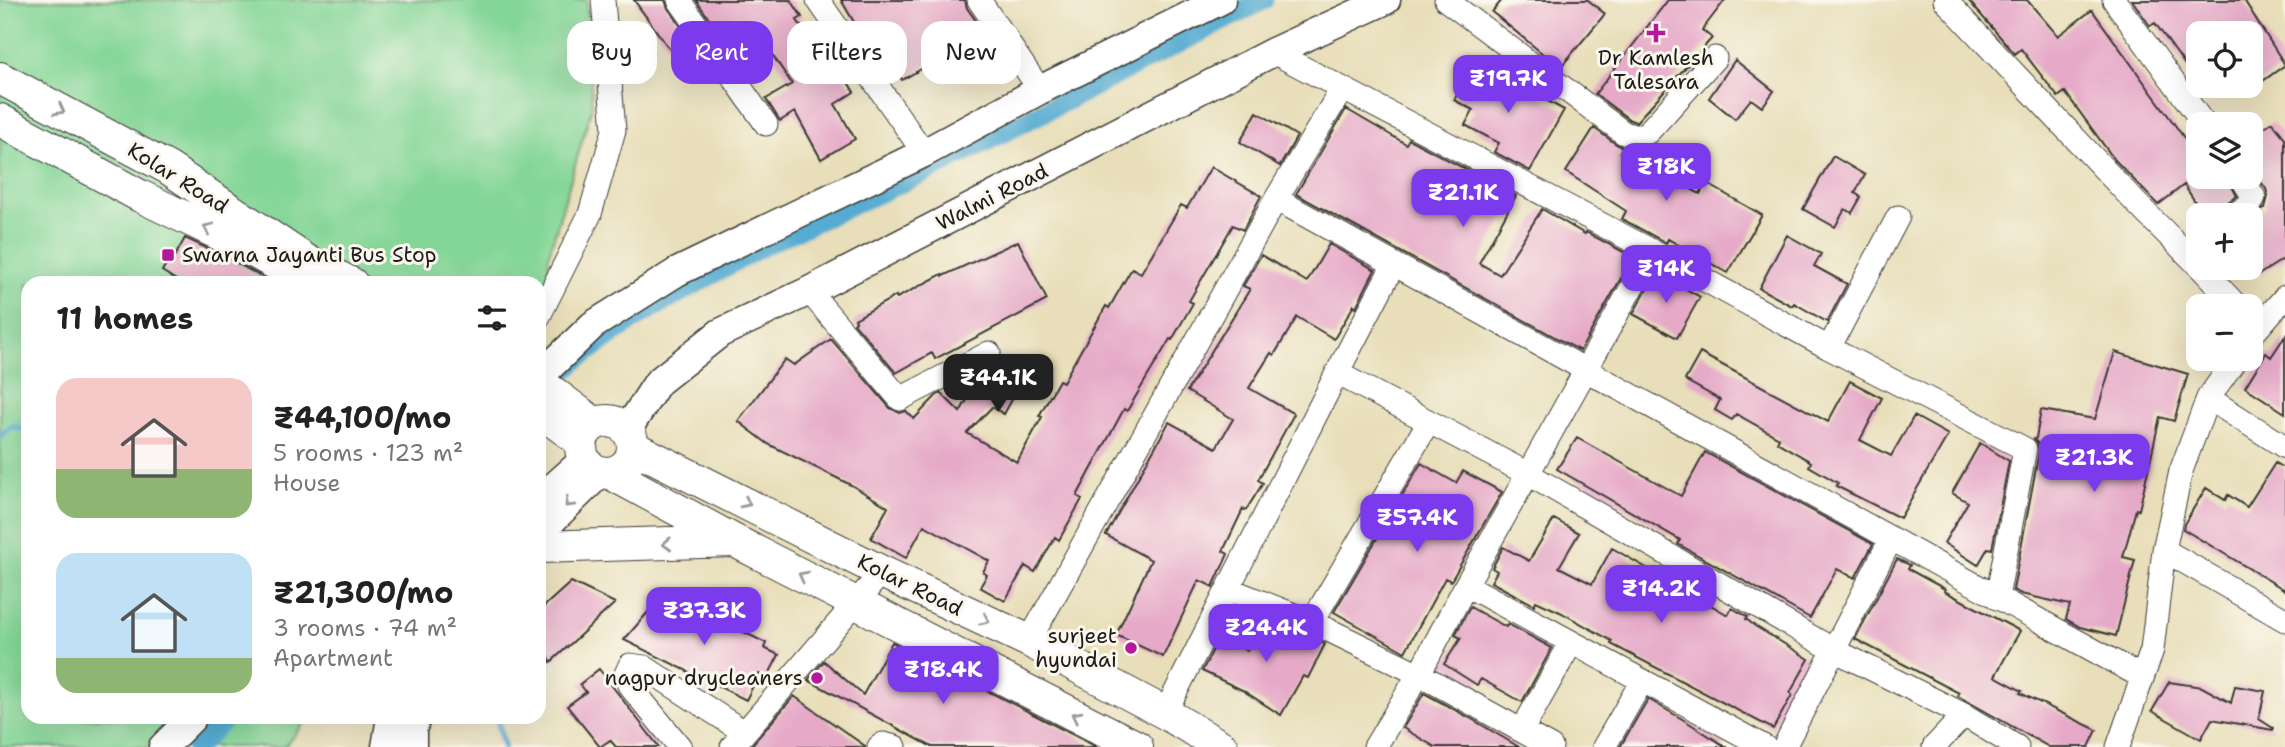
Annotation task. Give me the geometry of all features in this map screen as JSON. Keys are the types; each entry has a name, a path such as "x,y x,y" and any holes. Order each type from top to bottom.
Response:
{"main road":[{"name":"Kolar Road","path":"0,78 168,167 307,261 336,276"},
{"name":"Kolar Road","path":"0,120 140,196 234,241 297,276"},
{"name":"Kolar Road","path":"570,424 607,421 618,423 630,438 664,461 882,572 1030,641 1165,713 1222,747"},
{"name":"Kolar Road","path":"570,424 735,541 1139,747"},
{"path":"570,424 619,471 632,456 630,438"},
{"path":"546,547 735,541"},
{"path":"1139,747 1165,713"}],"street":[{"path":"546,302 590,214 614,130 603,0"},
{"path":"679,0 766,124"},
{"path":"818,0 923,153"},
{"path":"979,0 1040,90"},
{"path":"546,508 570,424 593,325 677,272 923,153 1040,90 1221,0"},
{"name":"Walmi Road","path":"630,438 658,382 720,333 809,291 1273,52 1386,0"},
{"path":"1446,0 1624,133 1637,137 1648,132 1715,58"},
{"path":"1945,0 2138,205 2186,249"},
{"path":"2114,0 2195,112"},
{"path":"1273,52 1652,251 1829,348 2025,449 1997,598"},
{"path":"1030,641 1276,199 1342,89"},
{"path":"1276,199 2142,677"},
{"path":"1829,348 1898,217"},
{"path":"1375,747 1419,674 1652,251"},
{"path":"1165,713 1394,264"},
{"path":"2215,280 2227,294"},
{"path":"809,291 900,399 989,354"},
{"path":"2263,319 2285,297"},
{"path":"2118,747 2152,650 2164,550 2181,471 2208,398 2227,371"},
{"path":"1337,373 1528,474 1834,650 1964,715 2017,747"},
{"path":"2208,398 2285,447"},
{"path":"1312,622 1428,423"},
{"path":"546,483 570,424"},
{"path":"1784,747 1891,539"},
{"path":"2164,550 2285,621"},
{"path":"680,747 629,685 626,674 630,665 644,667 738,740 882,572"},
{"path":"1466,585 1765,747"},
{"path":"1228,589 1312,622 1419,674 1551,747"},
{"path":"1522,730 1571,643"},
{"path":"1604,747 1642,681"},
{"path":"1934,747 1964,715"},
{"path":"163,747 186,724"},
{"path":"386,747 390,724"},
{"path":"412,747 414,724"},
{"path":"878,747 883,744 895,747"}],"green space":[{"path":"0,0 587,0 588,21 567,21 567,84 591,84 592,107 549,254 546,394 546,276 21,276 21,724 304,724 284,747 0,747"}],"building":[{"path":"634,0 665,0 677,21 671,21 671,51 657,32 657,21 649,21"},
{"path":"696,0 791,0 802,17 798,21 787,21 787,77 773,56 773,21 711,21"},
{"path":"841,0 965,0 976,21 921,21 921,69 907,77 907,21 853,21"},
{"path":"1502,0 1588,0 1605,14 1560,68 1492,12"},
{"path":"1668,0 1725,0 1702,30 1712,38 1636,122 1595,94"},
{"path":"1968,0 2027,0 2058,36 2092,10 2186,140 2186,188 2184,185 2158,205 2114,159 2065,92 2058,97 2021,49 2015,54"},
{"path":"2132,0 2244,0 2257,21 2186,21 2186,66 2155,23 2150,26"},
{"path":"2263,30 2285,65 2263,81"},
{"path":"1735,60 1774,91 1762,107 1751,99 1735,119 1709,98"},
{"path":"1475,61 1564,110 1530,171 1494,152 1499,143 1465,125 1473,110 1454,100"},
{"path":"792,84 849,84 854,92 835,104 855,139 821,159 795,112 780,121 766,99"},
{"path":"1346,109 1406,144 1409,139 1516,196 1479,263 1500,275 1542,209 1633,257 1580,351 1296,194"},
{"path":"1257,112 1297,136 1280,166 1240,142"},
{"path":"2272,122 2285,138 2285,258 2263,272 2263,210 2268,196 2263,185 2263,128"},
{"path":"1594,128 1624,148 1620,152 1700,194 1706,183 1762,215 1728,273 1668,239 1666,243 1622,219 1626,211 1566,172"},
{"path":"1833,156 1865,175 1855,193 1861,197 1852,213 1845,209 1835,227 1803,209"},
{"path":"1211,167 1261,196 1243,230 1233,225 1189,301 1193,303 1172,340 1170,339 1127,411 1124,409 1077,496 1082,499 1059,540 1055,537 1035,572 1025,566 1005,601 980,587 987,575 983,572 989,561 924,525 906,558 871,538 888,507 851,485 768,444 738,421 785,359 794,365 831,339 890,408 900,413 906,411 914,419 941,393 960,412 983,372 1000,362 1025,376 1004,414 992,407 967,433 1017,462 1059,380 1063,382 1106,306 1109,308 1132,268 1141,273 1181,205 1187,208"},
{"path":"2187,189 2233,189 2237,196 2226,203 2196,203"},
{"path":"1787,235 1821,254 1814,266 1847,284 1827,322 1794,303 1792,306 1759,288"},
{"path":"185,238 260,276 170,276 162,271 171,256 174,258"},
{"path":"1018,241 1047,300 935,359 932,353 896,373 854,323 855,319 896,296 897,298 942,274 943,276"},
{"path":"1329,244 1375,270 1356,307 1354,305 1334,339 1297,317 1274,355 1271,353 1249,388 1294,414 1258,480 1263,483 1246,510 1243,509 1223,551 1228,554 1213,587 1199,580 1163,657 1116,635 1151,560 1106,535 1169,422 1216,448 1233,419 1187,391 1250,289 1243,286 1261,255 1307,282"},
{"path":"1656,272 1700,297 1677,338 1633,314"},
{"path":"2285,336 2285,413 2245,387 2255,371 2263,371 2263,358 2266,353 2271,357"},
{"path":"2115,352 2188,374 2174,421 2160,417 2139,510 2136,509 2123,557 2135,560 2116,636 2080,627 2066,619 2070,605 2013,590 2039,452 2034,439 2041,410 2095,419"},
{"path":"1700,353 1828,422 1850,381 1882,398 1860,440 1891,456 1914,416 1948,435 1900,518 1836,486 1838,483 1809,466 1811,462 1777,442 1779,438 1736,414 1732,420 1715,410 1720,400 1685,380"},
{"path":"1577,438 1681,496 1705,452 1873,544 1855,578 1837,569 1810,618 1678,544 1680,540 1557,469"},
{"path":"1980,443 2009,461 1992,549 1988,548 1978,565 1944,543 1968,502 1952,493"},
{"path":"1421,463 1456,483 1463,471 1502,492 1451,581 1445,578 1405,652 1334,612"},
{"path":"2275,463 2285,469 2285,590 2183,529 2206,488 2225,500 2228,495 2247,507"},
{"path":"1554,519 1579,533 1559,567 1592,584 1612,548 1728,615 1732,608 1748,617 1746,619 1755,626 1809,659 1773,729 1611,644 1612,641 1560,612 1536,601 1534,605 1491,582 1497,571 1492,568 1503,547 1529,561"},
{"path":"1897,559 1910,565 1908,569 1945,589 1944,591 2020,631 1995,676 2022,691 2020,693 2097,730 2089,747 2049,747 1958,696 1959,693 1855,639"},
{"path":"571,582 615,603 551,662 546,649 546,605"},
{"path":"661,597 693,613 695,608 766,643 764,648 779,655 767,678 759,674 746,700 624,640"},
{"path":"1470,607 1552,648 1522,702 1481,679 1477,685 1444,664 1461,638 1455,635"},
{"path":"1263,618 1325,644 1308,678 1303,676 1281,715 1242,690 1202,671 1219,638 1247,651"},
{"path":"892,642 1097,747 932,747 808,680 824,661 863,695"},
{"path":"599,669 659,747 616,747 610,740 600,747 567,706 586,692 580,684"},
{"path":"2169,682 2202,687 2231,703 2235,686 2265,691 2259,719 2273,730 2212,719 2201,739 2152,711"},
{"path":"1424,693 1519,747 1435,747 1403,728"},
{"path":"794,696 865,746 865,747 750,747"},
{"path":"1648,699 1689,723 1726,747 1620,747"}],"waterway":[{"path":"560,375 574,361 641,314 767,243 933,168 1263,0"},
{"path":"0,436 13,426 21,429"},
{"path":"196,747 219,724"},
{"path":"498,724 504,747"}],"place":[{"name":"Dr Kamlesh Talesara","path":"1656,33"},
{"name":"Swarna Jayanti Bus Stop","path":"168,255"},
{"name":"surjeet hyundai","path":"1131,648"},
{"name":"nagpur drycleaners","path":"817,678"}]}
